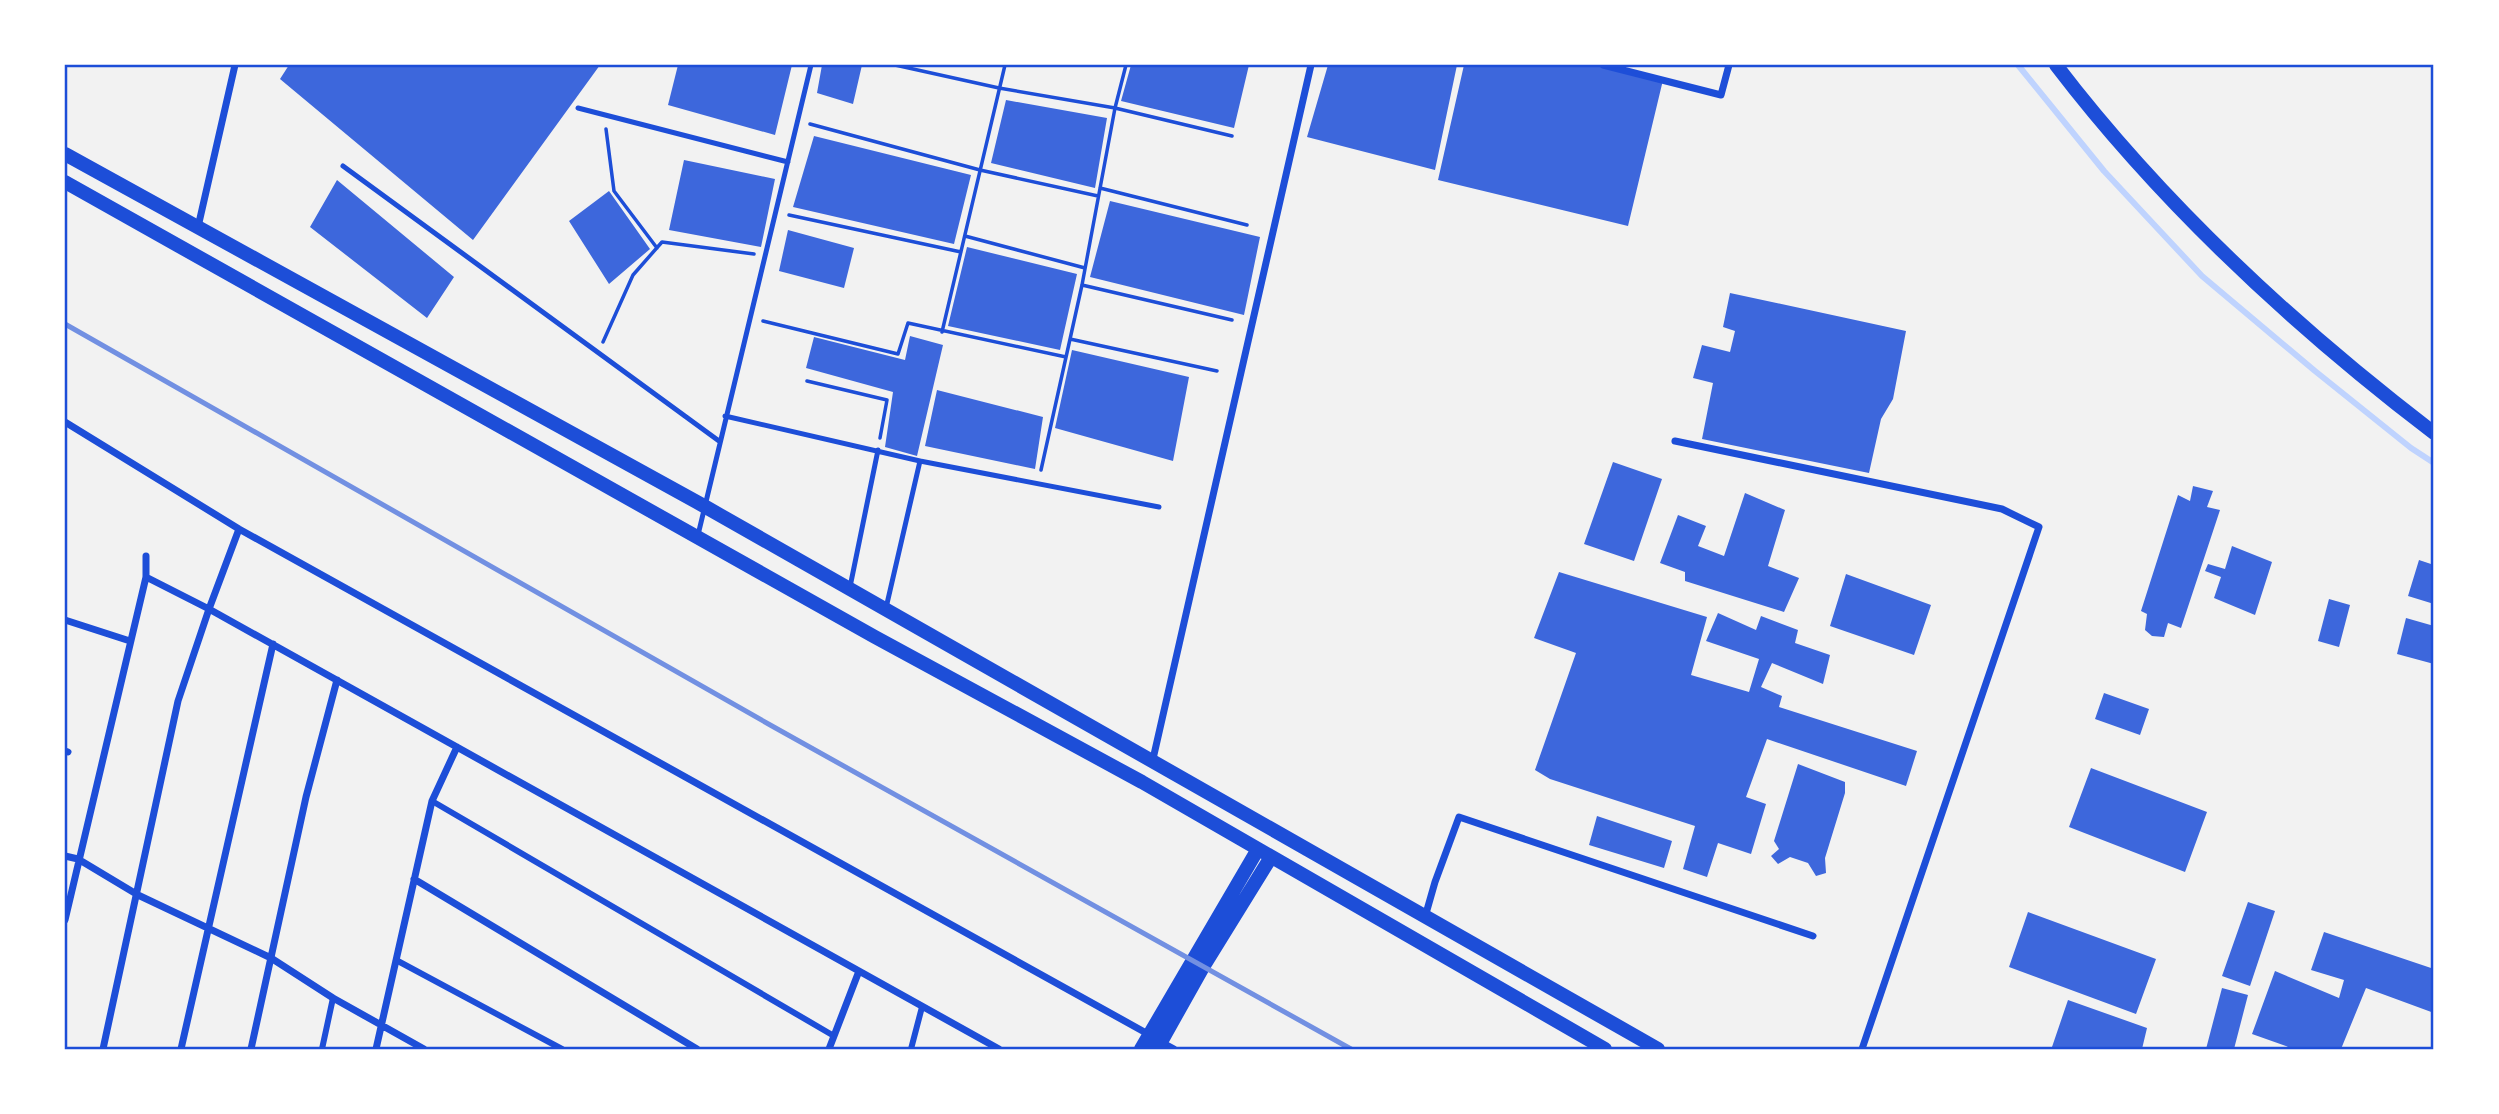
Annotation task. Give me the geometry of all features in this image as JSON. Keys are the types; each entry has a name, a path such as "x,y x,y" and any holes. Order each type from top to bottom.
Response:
{"main road":[{"path":"2056,65 2117,139 2264,293 2364,379 2434,432"},
{"path":"65,154 704,506 1658,1049"},
{"path":"65,182 874,637 1142,782 1605,1049"},
{"path":"1141,1049 1160,1044 1264,853"}],"street":[{"path":"198,228 235,65"},
{"path":"1153,760 1311,65"},
{"path":"1602,65 1721,95 1729,65"},
{"path":"65,422 239,529 1160,1044"},
{"path":"1675,441 2002,509 2039,527 1862,1049"},
{"path":"103,1049 178,701 239,529"},
{"path":"65,920 146,577 146,556"},
{"path":"146,577 209,608 999,1049"},
{"path":"65,620 130,640"},
{"path":"181,1049 274,644"},
{"path":"251,1049 306,797 337,680"},
{"path":"376,1049 432,801 457,747"},
{"path":"432,801 834,1036"},
{"path":"1425,917 1459,817 1813,936"},
{"path":"65,856 78,859 138,895 271,958 333,998 424,1049"},
{"path":"414,879 697,1049"},
{"path":"396,960 562,1049"},
{"path":"828,1049 859,971"},
{"path":"322,1049 333,998"},
{"path":"911,1049 922,1007"},
{"path":"976,1049 979,1038"}],"lane":[{"path":"698,536 811,65"},
{"path":"578,108 788,162"},
{"path":"343,166 719,441"},
{"path":"725,416 920,461 1159,507"},
{"path":"850,589 878,450"},
{"path":"885,610 920,461"}],"path":[{"path":"895,65 999,88 1115,108 1232,135"},
{"path":"942,332 1005,65"},
{"path":"1038,483 1082,285 1115,108 1126,65"},
{"path":"604,115 614,191 657,248"},
{"path":"798,121 980,170 1099,197"},
{"path":"1100,188 1247,225"},
{"path":"777,212 961,252"},
{"path":"965,236 1085,268"},
{"path":"598,352 633,275 662,242 766,256"},
{"path":"1082,285 1232,320"},
{"path":"750,318 898,354 908,323 1066,357"},
{"path":"1070,339 1217,371"},
{"path":"807,381 887,400 878,450"}],"building":[{"path":"289,65 600,65 473,240 280,79"},
{"path":"678,65 792,65 775,135 668,105"},
{"path":"822,65 862,65 853,104 817,93"},
{"path":"1131,65 1249,65 1234,128 1121,101"},
{"path":"1328,65 1457,65 1435,170 1307,137"},
{"path":"1464,65 1590,65 1663,80 1628,226 1438,180"},
{"path":"1006,100 1107,118 1095,188 991,163"},
{"path":"814,136 971,175 954,244 793,207"},
{"path":"684,160 775,179 761,247 669,230"},
{"path":"337,180 454,277 427,318 310,227"},
{"path":"609,191 650,249 609,284 569,221"},
{"path":"1110,201 1260,237 1244,315 1090,277"},
{"path":"788,230 854,248 844,288 779,271"},
{"path":"967,247 1077,274 1060,350 948,326"},
{"path":"1730,293 1906,331 1893,399 1881,419 1869,473 1702,439 1713,383 1693,378 1702,345 1730,352 1735,331 1723,327"},
{"path":"910,336 943,345 917,456 885,447 893,392 806,368 814,337 905,360"},
{"path":"1072,350 1189,377 1173,461 1055,428"},
{"path":"937,390 1043,417 1035,469 925,446"},
{"path":"1613,462 1662,479 1634,561 1584,544"},
{"path":"2193,486 2213,491 2207,507 2220,510 2181,628 2168,623 2164,637 2152,636 2145,630 2147,614 2141,611 2178,495 2190,501"},
{"path":"1745,493 1785,510 1768,566 1799,578 1784,612 1685,581 1685,572 1660,563 1678,515 1706,526 1698,546 1724,556"},
{"path":"2232,546 2272,562 2255,615 2214,598 2221,577 2205,571 2208,564 2225,569"},
{"path":"2419,560 2434,565 2434,604 2408,596"},
{"path":"1559,572 1707,617 1691,675 1749,692 1759,659 1706,641 1718,613 1756,630 1761,616 1798,630 1795,643 1830,655 1823,684 1772,663 1761,687 1782,696 1779,707 1917,751 1906,786 1767,739 1746,797 1766,804 1751,854 1718,843 1707,877 1683,869 1695,826 1550,779 1535,770 1576,653 1534,638"},
{"path":"1846,574 1931,605 1914,655 1830,626"},
{"path":"2329,599 2350,605 2339,647 2318,641"},
{"path":"2406,618 2434,626 2434,664 2397,654"},
{"path":"2104,693 2149,709 2140,735 2095,719"},
{"path":"1798,764 1845,782 1845,793 1825,858 1826,873 1816,876 1808,863 1790,857 1778,864 1771,856 1779,849 1774,841"},
{"path":"2091,768 2207,812 2185,872 2069,827"},
{"path":"1597,816 1672,841 1664,868 1589,845"},
{"path":"2248,902 2275,911 2250,986 2222,976"},
{"path":"2028,912 2156,959 2136,1014 2009,967"},
{"path":"2324,932 2434,969 2434,1013 2366,988 2341,1049 2294,1049 2252,1034 2275,971 2339,998 2344,980 2311,970"},
{"path":"2222,988 2248,995 2234,1049 2206,1049"},
{"path":"2068,1000 2147,1028 2142,1049 2052,1047"}],"waterway":[{"path":"2018,65 2104,171 2202,276 2315,371 2411,448 2434,463"}],"railway":[{"path":"65,324 772,726 1351,1049"}]}
